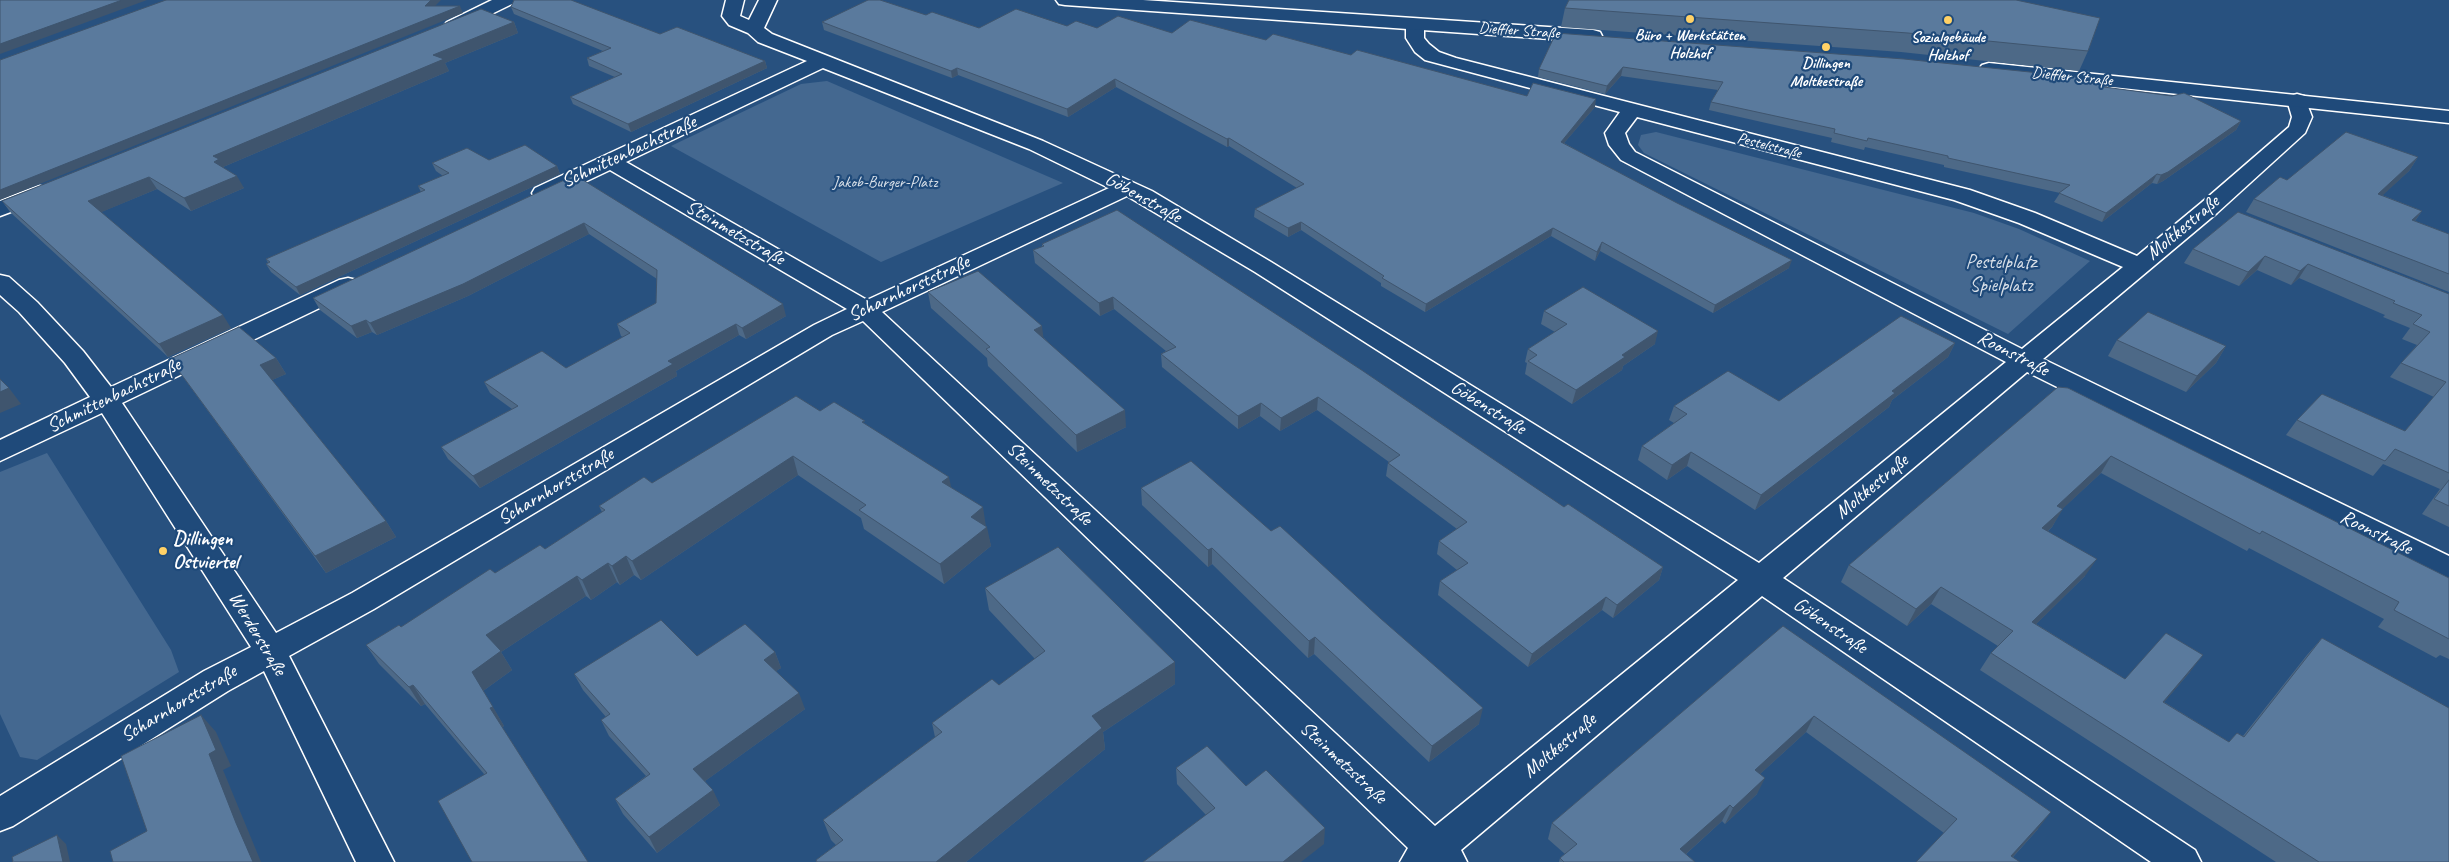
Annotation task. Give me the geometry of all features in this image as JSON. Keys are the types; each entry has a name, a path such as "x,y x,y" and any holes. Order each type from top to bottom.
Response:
{"street":[{"path":"438,32 465,22 506,0"},
{"name":"Göbenstraße","path":"735,0 731,16 736,21 754,29 765,38 1036,145 1127,188 1263,267 1761,579 2182,862"},
{"path":"754,29 768,0"},
{"name":"Dieffler Straße","path":"1065,0 1613,38"},
{"name":"Pestelstraße","path":"1415,23 1415,38 1422,48 1432,56 1449,62 1631,111 1962,195 2035,222 2139,265"},
{"name":"Schmittenbachstraße","path":"520,204 824,60"},
{"name":"Dieffler Straße","path":"1969,66 2449,117"},
{"name":"Moltkestraße","path":"1434,858 1761,579 2139,265 2218,211 2298,129 2302,117 2297,100"},
{"name":"Roonstraße","path":"1631,111 1615,133 1619,145 1628,156 2025,361 2449,569"},
{"name":"Steinmetzstraße","path":"610,161 865,309 1434,858"},
{"path":"0,209 55,187"},
{"name":"Scharnhorststraße","path":"0,815 166,710 270,650 363,601 823,330 1127,188"},
{"name":"Schmittenbachstraße","path":"0,451 367,276"},
{"name":"Werderstraße","path":"0,282 28,307 74,357 106,399 270,650 375,862"}],"green space":[{"name":"Jakob-Burger-Platz","path":"827,81 1063,183 881,262 671,146 801,84"},
{"name":"Pestelplatz Spielplatz","path":"1656,132 1974,213 2019,229 2090,261 2008,334 1644,153 1638,145 1641,135"},
{"path":"47,453 171,650 179,672 37,760 20,757 0,714 0,472"}],"building":[{"path":"0,0 122,0 0,44"},
{"path":"166,0 431,0 425,6 460,6 0,190 0,60"},
{"path":"514,0 571,0 660,34 677,27 765,61 628,124 570,97 622,74 587,58 611,48 511,7"},
{"path":"868,0 880,0 926,15 932,12 979,28 1016,9 1067,26 1076,21 1097,28 1118,16 1172,33 1190,20 1266,40 1273,34 1351,55 1357,50 1527,96 1533,83 1596,99 1561,142 1677,203 1792,260 1715,305 1602,242 1597,252 1553,228 1426,304 1382,278 1384,276 1301,222 1288,228 1255,209 1304,184 1229,138 1227,139 1115,79 1067,109 957,68 951,71 822,22"},
{"path":"1569,0 2016,0 2100,18 2088,51 1908,33 1565,8"},
{"path":"481,9 514,22 433,55 444,59 213,156 219,159 214,162 237,176 184,198 149,177 88,201 223,315 159,344 2,201"},
{"path":"1556,33 1904,59 2078,77 2076,81 2103,84 2104,87 2172,96 2184,93 2241,121 2168,172 2161,175 2157,174 2106,213 2059,193 2070,185 1868,138 1867,141 1834,133 1835,129 1711,102 1723,82 1623,67 1607,86 1539,69"},
{"path":"2346,132 2418,157 2378,194 2422,211 2412,220 2449,234 2449,274 2254,199 2280,177 2287,180"},
{"path":"525,145 557,166 296,287 266,264 270,262 266,259 425,190 418,186 449,173 432,163 467,148 489,160"},
{"path":"575,175 783,304 742,328 736,324 668,361 673,364 473,476 441,447 518,406 484,382 542,351 566,368 630,333 617,324 656,303 657,270 584,223 463,284 370,323 366,320 351,326 313,298"},
{"path":"1117,210 1363,371 1564,507 1568,504 1663,567 1617,605 1606,597 1532,654 1440,581 1468,563 1439,541 1467,522 1388,463 1400,455 1318,397 1281,418 1261,403 1238,416 1161,354 1176,347 1113,297 1099,303 1033,250 1044,246 1042,244"},
{"path":"2238,212 2449,294 2449,473 2395,449 2385,461 2297,420 2322,394 2405,431 2446,382 2401,363 2430,332 2413,324 2422,315 2393,303 2395,301 2308,264 2300,271 2265,256 2248,272 2193,249"},
{"path":"978,271 1042,326 1034,330 1125,410 1076,435 986,349 990,347 928,292"},
{"path":"1583,287 1658,331 1622,355 1625,357 1576,390 1528,361 1537,355 1528,349 1567,324 1544,311"},
{"path":"2148,312 2226,346 2197,376 2117,340"},
{"path":"1901,316 1955,343 1892,391 1895,393 1761,495 1691,452 1672,465 1642,446 1687,414 1674,406 1728,371 1779,401"},
{"path":"239,327 276,358 260,365 386,521 315,556 170,359"},
{"path":"0,379 9,388 0,392"},
{"path":"2058,387 2068,388 2449,578 2449,639 2394,610 2399,602 2262,531 2260,534 2111,456 2057,506 2063,509 2042,528 2097,559 2032,622 2125,679 2166,633 2203,655 2163,702 2229,742 2237,733 2244,737 2322,638 2449,708 2449,862 2319,862 1991,653 2013,631 1941,587 1916,609 1849,565"},
{"path":"796,396 820,411 834,402 949,477 942,482 983,507 971,517 987,527 940,564 859,510 866,505 793,456 632,561 626,556 612,566 608,563 582,580 577,576 486,635 501,651 472,672 493,707 490,708 588,862 472,862 438,801 487,773 413,685 409,687 366,645 399,625 401,627 490,569 495,573 540,545 545,549 605,510 599,506 644,477 652,483"},
{"path":"1191,461 1271,531 1280,526 1380,618 1483,708 1432,746 1315,637 1309,641 1212,548 1208,550 1141,488"},
{"path":"2449,480 2449,506 2434,499"},
{"path":"1058,547 1175,662 1092,716 1102,728 936,862 817,862 816,860 843,840 823,820 942,732 932,723 992,679 999,685 1045,651 985,588"},
{"path":"661,620 697,656 745,624 775,652 764,660 799,693 693,769 713,790 649,837 615,799 650,774 601,720 610,714 574,674"},
{"path":"1783,626 2051,812 2011,856 2020,862 1916,862 1957,819 1814,716 1755,770 1765,778 1733,808 1730,805 1680,849 1695,862 1564,862 1560,858 1577,844 1552,823"},
{"path":"201,715 216,750 209,754 253,862 113,862 110,851 147,831 121,756"},
{"path":"1207,746 1246,786 1266,770 1325,828 1283,862 1143,862 1215,808 1176,768"},
{"path":"57,835 63,862 12,862 12,857"}],"place":[{"name":"Büro + Werkstätten Holzhof","path":"1690,19"},
{"name":"Sozialgebäude Holzhof","path":"1948,20"},
{"name":"Dillingen Moltkestraße","path":"1826,47"},
{"name":"Dillingen Ostviertel","path":"163,551"}]}
